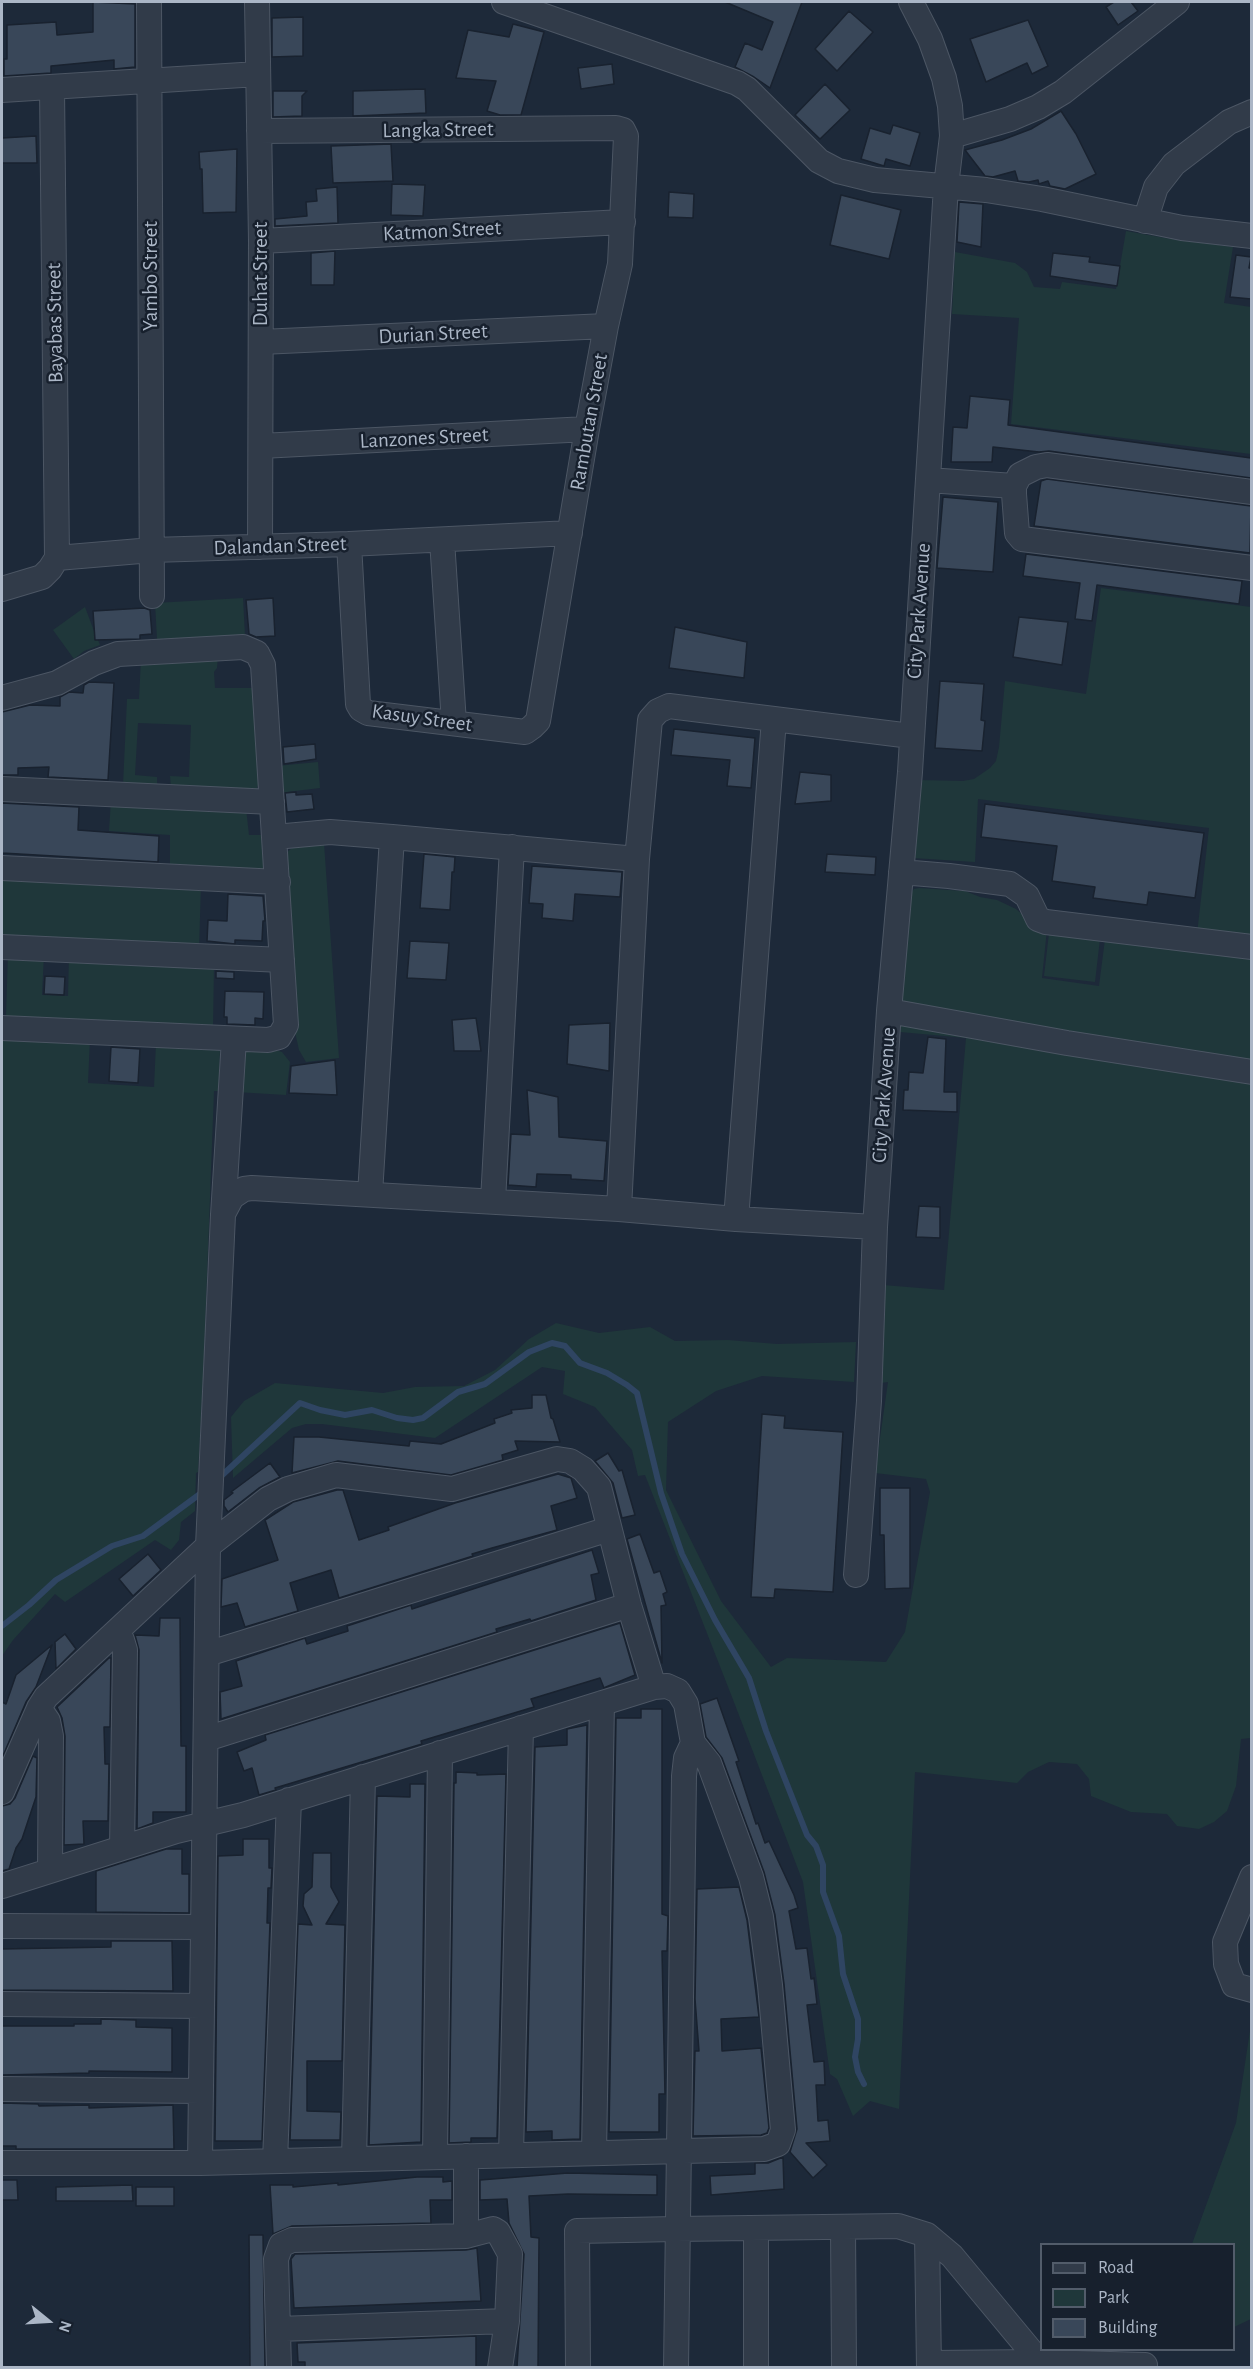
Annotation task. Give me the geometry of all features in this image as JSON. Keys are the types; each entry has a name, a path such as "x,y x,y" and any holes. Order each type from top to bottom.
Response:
{"street":[{"name":"Yambo Street","path":"149,2 152,596"},
{"name":"Duhat Street","path":"257,2 261,241 260,547"},
{"path":"504,2 737,83 747,89 819,161 838,171 875,180 946,186 1042,199 1182,228 1251,236"},
{"path":"952,136 1010,119 1038,107 1063,92 1177,2"},
{"name":"City Park Avenue","path":"856,1575 869,1401 875,1227 911,736 946,186 952,136 950,106 944,78 917,4"},
{"path":"2,90 258,74"},
{"name":"Bayabas Street","path":"52,88 57,558"},
{"path":"1145,221 1156,188 1174,164 1229,122 1251,112"},
{"name":"Langka Street","path":"259,131 616,128"},
{"name":"Rambutan Street","path":"538,721 587,429 620,264 626,136 623,130 616,128"},
{"name":"Katmon Street","path":"261,241 623,222"},
{"name":"Durian Street","path":"261,342 606,326"},
{"name":"Lanzones Street","path":"261,446 587,429"},
{"path":"1251,492 1047,465 1026,470 1014,486 1017,533 1022,539 1251,568"},
{"path":"928,480 1014,486"},
{"name":"Dalandan Street","path":"57,558 152,550 349,544 570,533"},
{"path":"442,540 454,723"},
{"name":"Kasuy Street","path":"349,544 358,704 361,709 368,713 525,732 538,721"},
{"path":"2,589 42,577 57,558"},
{"path":"2,698 57,683 94,663 118,654 243,647 257,653 263,665 286,1025 279,1037 268,1040 2,1028"},
{"path":"619,1209 637,859 650,720 658,711 669,706 719,710 911,736"},
{"path":"736,1219 774,719"},
{"path":"2,789 272,802"},
{"path":"275,837 330,832 637,859"},
{"path":"370,1194 392,837"},
{"path":"494,1201 512,847"},
{"path":"2,868 278,882"},
{"path":"901,872 1010,884 1027,896 1038,918 1046,922 1251,947"},
{"path":"2,947 282,960"},
{"path":"890,1011 1067,1043 1251,1072"},
{"path":"200,2163 208,1546 223,1215 234,1039"},
{"path":"223,1215 232,1197 244,1189 252,1188 494,1201 875,1227"},
{"path":"2,1792 46,1697 208,1546 268,1499 288,1489 327,1476 351,1475 452,1489 557,1459 564,1459 577,1465 596,1482 654,1687"},
{"path":"207,1654 609,1529"},
{"path":"206,1739 629,1605"},
{"path":"116,1632 125,1650 122,1848"},
{"path":"2,1886 122,1848 243,1815 654,1687 662,1685 673,1688 682,1696 689,1717 693,1743 709,1763 751,1877 761,1917 774,2017 783,2130 782,2138 772,2148 200,2163 2,2163"},
{"path":"594,2153 602,1703"},
{"path":"39,1708 48,1721 51,1736 50,1870"},
{"path":"511,2156 521,1728"},
{"path":"676,2367 676,2229 684,1776 686,1758 693,1743"},
{"path":"435,2157 440,1754"},
{"path":"354,2159 363,1777"},
{"path":"275,2161 289,1800"},
{"path":"1251,1877 1226,1942 1226,1964 1234,1984 1251,1990"},
{"path":"2,1926 203,1927"},
{"path":"2,2004 202,2006"},
{"path":"2,2089 201,2091"},
{"path":"466,2156 466,2236"},
{"path":"578,2367 577,2231 898,2226 927,2235 951,2256 1040,2362"},
{"path":"843,2227 844,2367"},
{"path":"756,2228 756,2367"},
{"path":"279,2367 276,2259 280,2245 292,2240 466,2236 493,2229 498,2232 510,2254 507,2321 501,2367"},
{"path":"927,2235 929,2365 1040,2362 1145,2365 1145,2367"},
{"path":"278,2329 507,2321"}],"green space":[{"path":"1126,231 1233,247 1224,303 1251,307 1251,454 1011,424 1019,318 952,314 955,252 1015,263 1027,272 1034,287 1060,289 1062,282 1116,289"},
{"path":"1101,588 1251,607 1251,1738 1241,1739 1236,1786 1227,1811 1214,1822 1199,1829 1177,1826 1167,1814 1131,1812 1091,1796 1089,1779 1077,1764 1049,1762 1028,1772 1017,1783 915,1772 899,2109 870,2101 853,2116 837,2079 830,2074 803,1882 732,1697 645,1475 638,1476 632,1450 595,1407 563,1394 565,1371 542,1367 435,1438 322,1424 306,1424 292,1428 233,1478 231,1417 244,1401 275,1383 383,1393 415,1387 464,1386 495,1370 529,1339 556,1323 599,1333 650,1327 675,1341 728,1340 777,1344 856,1342 854,1382 762,1376 716,1391 668,1422 666,1490 721,1601 771,1667 787,1658 886,1662 905,1632 930,1492 926,1479 875,1473 888,1382 881,1383 883,1285 944,1290 966,1038 900,1032 910,895 914,889 919,888 965,891 997,900 1016,909 1029,920 1047,929 1042,978 1099,986 1105,939 1197,934 1209,828 978,799 975,862 913,858 918,780 963,781 974,779 990,768 996,761 999,747 1005,681 1086,694"},
{"path":"243,598 245,636 157,639 155,603"},
{"path":"85,607 95,640 98,640 100,645 84,651 74,659 53,630"},
{"path":"218,656 217,668 214,672 215,688 253,688 259,782 256,791 171,787 170,776 189,777 191,725 138,723 135,775 157,777 157,787 123,785 127,699 139,699 141,659"},
{"path":"318,762 320,788 279,793 277,766"},
{"path":"111,800 246,808 249,835 265,835 265,869 262,871 170,867 170,835 109,831"},
{"path":"324,843 339,1058 306,1062 299,1050 295,1032 286,853 292,848"},
{"path":"2,874 201,884 199,950 2,941"},
{"path":"1049,933 1100,939 1095,982 1044,976"},
{"path":"8,952 44,954 42,995 68,996 69,956 214,965 213,1029 6,1017"},
{"path":"2,1034 90,1039 88,1083 154,1087 156,1043 220,1047 219,1091 214,1091 203,1383 195,1511 181,1522 179,1540 171,1550 155,1540 65,1602 55,1594 13,1640 2,1656"},
{"path":"239,1048 282,1052 290,1062 286,1095 236,1092"},
{"path":"1251,2024 1251,2319 1235,2327 1235,2243 1192,2243 1236,2123"}],"building":[{"path":"93,2 135,4 135,67 114,69 114,60 51,66 51,73 4,76 4,59 7,59 7,25 56,22 57,35 93,32"},
{"path":"725,2 802,2 770,88 735,67 745,43 762,50 773,22"},
{"path":"1114,2 1131,2 1138,11 1118,25 1106,7"},
{"path":"849,11 873,32 837,71 815,49"},
{"path":"303,17 303,56 272,57 272,18"},
{"path":"1028,20 1048,66 1032,74 1027,63 986,82 970,39"},
{"path":"513,24 544,32 521,115 500,115 487,111 496,81 456,78 468,30 509,37"},
{"path":"612,64 614,84 581,89 578,68"},
{"path":"825,84 850,110 820,139 795,115"},
{"path":"425,89 426,113 353,116 353,91"},
{"path":"273,91 307,91 302,96 302,116 273,117"},
{"path":"1061,111 1076,134 1096,174 1065,189 1050,186 1048,181 1039,184 1038,180 1018,181 1015,171 993,177 985,176 965,150 1031,129"},
{"path":"893,125 920,133 910,166 886,159 884,166 861,159 870,128 890,134"},
{"path":"36,136 37,163 2,163 2,138"},
{"path":"391,144 393,181 333,183 331,146"},
{"path":"237,149 236,212 203,213 202,169 200,169 199,152"},
{"path":"392,184 425,185 423,216 391,215"},
{"path":"337,187 338,223 275,226 275,219 307,216 306,202 317,201 316,189"},
{"path":"669,192 694,194 693,218 668,217"},
{"path":"841,195 901,210 889,259 830,245"},
{"path":"959,202 983,204 981,247 957,242"},
{"path":"335,251 334,285 311,285 311,253"},
{"path":"1053,253 1090,257 1089,262 1120,266 1117,286 1050,276"},
{"path":"1236,255 1251,257 1249,268 1251,268 1251,299 1230,297"},
{"path":"970,396 1010,400 1008,425 1251,458 1251,478 1049,451 993,447 992,462 951,462 953,427 967,428"},
{"path":"1047,479 1251,506 1250,553 1034,526 1041,481"},
{"path":"943,497 998,502 993,572 937,568"},
{"path":"1026,554 1242,581 1239,604 1097,585 1092,621 1075,619 1080,583 1023,576"},
{"path":"273,598 275,636 256,637 249,634 246,600"},
{"path":"144,608 150,610 152,634 140,635 140,639 95,640 93,611"},
{"path":"1019,617 1068,622 1062,665 1013,657"},
{"path":"675,627 747,642 744,678 669,668"},
{"path":"940,681 984,684 981,720 985,721 982,751 935,748"},
{"path":"89,682 114,683 108,780 48,777 49,767 18,768 18,775 2,775 2,712 30,705 60,706 60,697 69,692 83,693 84,685"},
{"path":"674,729 755,738 751,788 727,786 730,760 671,755"},
{"path":"315,744 316,759 284,764 283,747"},
{"path":"800,772 831,775 831,801 795,804"},
{"path":"296,792 296,795 312,794 314,809 287,812 285,793"},
{"path":"2,803 79,807 78,830 159,836 158,862 2,853"},
{"path":"985,804 1204,833 1195,898 1149,892 1147,905 1093,898 1095,887 1052,881 1057,846 981,837"},
{"path":"424,854 455,857 450,910 420,908"},
{"path":"827,854 876,857 875,875 825,872"},
{"path":"532,866 622,872 620,897 575,894 573,921 542,918 543,904 529,903"},
{"path":"228,894 263,896 265,921 263,921 262,941 235,940 235,944 207,941 208,920 227,921"},
{"path":"410,941 449,943 446,980 407,978"},
{"path":"216,971 234,972 234,979 216,978"},
{"path":"45,976 65,977 64,995 44,994"},
{"path":"225,991 264,992 263,1019 255,1018 255,1025 227,1024 227,1017 224,1017"},
{"path":"476,1018 481,1051 454,1051 452,1020"},
{"path":"610,1023 609,1071 567,1064 569,1025"},
{"path":"928,1037 946,1039 944,1092 957,1092 957,1112 903,1110 904,1090 908,1090 909,1072 923,1073"},
{"path":"111,1047 140,1049 138,1083 109,1081"},
{"path":"335,1060 337,1095 289,1093 291,1066"},
{"path":"527,1090 558,1097 559,1137 607,1141 604,1181 571,1179 571,1175 537,1174 536,1187 508,1185 511,1134 530,1135"},
{"path":"919,1206 940,1207 940,1238 916,1237"},
{"path":"532,1395 546,1395 560,1442 515,1441 518,1450 502,1455 503,1460 451,1475 338,1461 292,1473 294,1437 319,1437 409,1446 410,1441 441,1444 495,1423 494,1419 512,1413 511,1410 532,1408"},
{"path":"762,1414 785,1416 784,1428 843,1432 833,1592 775,1589 774,1598 751,1597"},
{"path":"608,1453 619,1471 622,1470 635,1515 622,1518 613,1483 595,1461"},
{"path":"270,1463 280,1477 259,1488 228,1512 224,1506 224,1500 233,1493 231,1492"},
{"path":"558,1474 571,1478 577,1498 551,1506 557,1530 472,1554 473,1556 339,1598 331,1570 290,1583 298,1611 245,1627 237,1603 221,1607 222,1579 278,1560 265,1520 293,1502 343,1490 359,1540 455,1503"},
{"path":"880,1488 910,1488 910,1588 885,1589 884,1535 880,1535"},
{"path":"640,1534 654,1573 660,1571 667,1592 663,1594 666,1605 661,1606 662,1663 627,1539"},
{"path":"592,1550 599,1573 591,1575 596,1600 531,1621 530,1619 496,1629 497,1632 221,1719 220,1692 242,1686 236,1661 305,1638 307,1644 348,1631 347,1626 411,1605 412,1609"},
{"path":"148,1554 161,1570 133,1596 119,1579"},
{"path":"160,1618 180,1618 181,1746 186,1746 186,1812 153,1812 153,1823 137,1829 139,1650 135,1635 159,1636"},
{"path":"620,1623 635,1675 604,1688 600,1678 531,1699 534,1707 421,1741 422,1744 275,1788 276,1790 259,1795 252,1768 244,1771 237,1752 266,1740 265,1735"},
{"path":"65,1634 76,1649 56,1669 55,1642"},
{"path":"52,1645 36,1687 26,1702 2,1758 2,1702 6,1704 16,1675"},
{"path":"111,1658 110,1727 104,1727 105,1764 109,1764 108,1821 83,1821 84,1844 64,1845 65,1736 62,1718 57,1707"},
{"path":"717,1698 739,1761 736,1762 756,1824 758,1823 765,1843 769,1841 794,1895 798,1908 789,1911 796,1949 807,1948 811,1979 814,1978 817,2004 807,2005 814,2062 824,2061 825,2085 816,2085 818,2121 828,2120 830,2141 806,2143 827,2165 813,2178 790,2152 797,2129 784,1984 775,1915 764,1872 722,1758 706,1737 700,1704"},
{"path":"641,1709 662,1709 662,1914 668,1916 667,1951 662,1951 665,2094 659,2094 659,2132 609,2132 616,1718 641,1718"},
{"path":"587,1725 580,2139 552,2140 552,2131 526,2132 535,1747 567,1745 567,1729"},
{"path":"33,1756 37,1758 36,1797 9,1869 2,1871 2,1806 10,1804 15,1798"},
{"path":"456,1772 477,1773 477,1775 506,1774 497,2138 471,2138 471,2142 449,2143 454,1783 456,1783"},
{"path":"410,1784 425,1784 421,2142 369,2145 377,1796 410,1797"},
{"path":"243,1839 269,1839 269,1868 272,1868 271,1888 268,1888 267,1923 270,1923 262,2141 215,2141 218,1856 243,1855"},
{"path":"166,1849 182,1849 182,1874 189,1874 189,1913 96,1912 96,1871"},
{"path":"313,1853 331,1853 331,1887 339,1902 326,1924 345,1925 342,2061 307,2061 307,2111 341,2112 340,2140 290,2140 298,1924 312,1925 303,1906 304,1894 312,1887"},
{"path":"739,1887 747,1920 759,2017 721,2019 722,2051 761,2048 769,2128 767,2133 761,2135 693,2136 695,2051 699,2051 695,1999 697,1889"},
{"path":"111,1941 172,1941 173,1991 2,1990 2,1949 111,1947"},
{"path":"101,2019 136,2020 136,2027 172,2028 172,2072 89,2071 89,2073 2,2075 2,2026 74,2026 74,2024 101,2024"},
{"path":"2,2103 38,2104 39,2106 89,2105 89,2108 173,2105 174,2149 16,2149 16,2146 2,2146"},
{"path":"783,2157 784,2189 711,2195 710,2176 755,2174 755,2163 768,2163"},
{"path":"568,2173 657,2175 657,2195 529,2196 531,2237 539,2238 538,2367 517,2367 524,2254 509,2223 507,2199 480,2200 480,2180"},
{"path":"417,2177 443,2177 443,2182 452,2181 452,2200 430,2200 431,2223 292,2226 273,2234 270,2185 293,2185 293,2187 338,2183 338,2185"},
{"path":"2,2180 17,2180 18,2200 2,2200"},
{"path":"132,2185 133,2201 56,2201 56,2187"},
{"path":"136,2187 174,2187 174,2206 136,2206"},
{"path":"249,2235 263,2235 265,2367 250,2367"},
{"path":"477,2248 481,2301 294,2308 291,2259 295,2254"},
{"path":"476,2336 476,2367 305,2367 305,2362 298,2362 297,2343"}],"waterway":[{"path":"218,1479 300,1403 345,1415 372,1410 397,1418 413,1420 423,1418 458,1392 485,1384 529,1352 552,1343 565,1346 580,1363 607,1373 637,1393 661,1493 682,1554 715,1620 749,1678 766,1731 807,1835 816,1846 823,1865 823,1892 839,1936 843,1974 858,2019 855,2057 858,2072 864,2084"},
{"path":"2,1626 56,1580 112,1546 143,1536 204,1491"}]}
